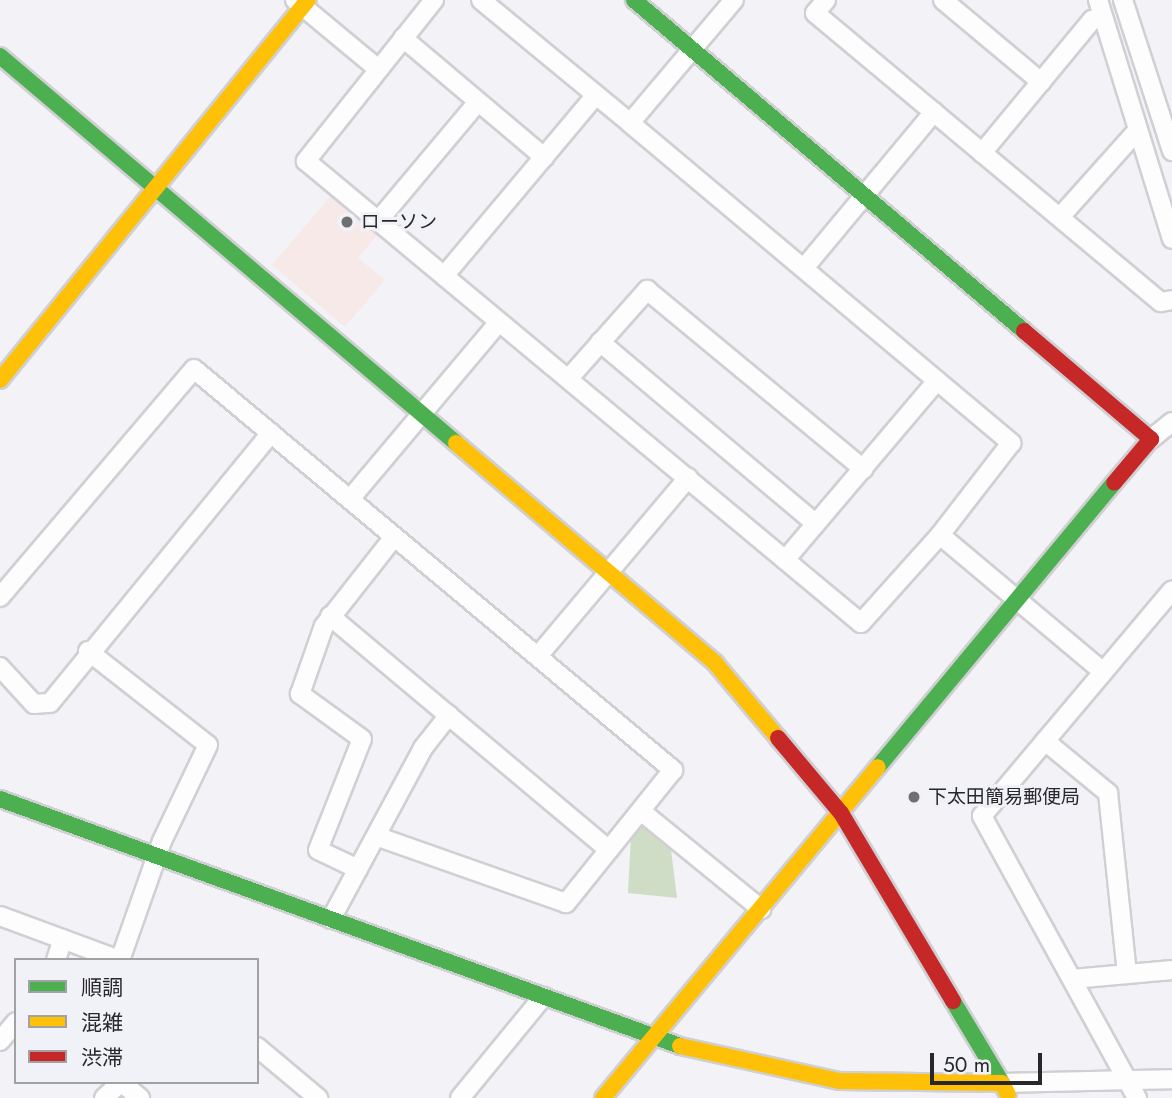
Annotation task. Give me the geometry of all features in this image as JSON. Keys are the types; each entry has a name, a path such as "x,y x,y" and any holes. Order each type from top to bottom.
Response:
{"street":[{"path":"434,0 306,161 865,624 1011,448 804,268 481,0"},
{"path":"634,0 866,194 1151,439"},
{"path":"630,123 734,0"},
{"path":"826,0 815,13 1161,302 1172,300"},
{"path":"943,0 1041,82"},
{"path":"1123,0 1172,151"},
{"path":"0,380 302,2 378,69"},
{"path":"982,153 1100,8"},
{"path":"1100,8 1172,239"},
{"path":"402,38 544,157"},
{"path":"0,56 611,571 738,687 841,813 1006,1091"},
{"path":"444,276 596,95"},
{"path":"378,221 478,102"},
{"path":"804,268 934,112"},
{"path":"1060,217 1137,131"},
{"path":"569,378 647,290 863,469"},
{"path":"350,499 499,322"},
{"path":"600,342 816,524"},
{"path":"0,597 190,370 271,433 673,770 642,812 563,903 376,836"},
{"path":"785,560 937,381"},
{"path":"603,1098 1019,602 1151,439 1172,422"},
{"path":"0,667 34,704 50,703 88,651 271,433"},
{"path":"538,656 688,478"},
{"path":"940,535 1104,672"},
{"path":"358,869 318,850 362,739 300,694 330,616 394,537"},
{"path":"1134,1089 982,816 1172,590"},
{"path":"330,616 609,850"},
{"path":"88,651 208,745 156,856 120,958"},
{"path":"331,919 423,748 449,716"},
{"path":"1045,741 1108,793 1127,974"},
{"path":"0,799 543,996 653,1039 800,1076 913,1090 1006,1091 1134,1089 1172,1079"},
{"path":"642,812 761,909"},
{"path":"0,916 114,958"},
{"path":"57,958 63,939"},
{"path":"1073,979 1172,970"},
{"path":"460,1098 543,996"},
{"path":"0,1041 14,1024"},
{"path":"259,1049 318,1098"},
{"path":"104,1098 119,1084"},
{"path":"123,1084 140,1098"}],"shaded area":[{"path":"334,192 380,232 358,258 385,280 345,327 272,265"}],"green space":[{"path":"646,823 670,842 677,898 628,893 631,835"}],"traffic: fast":[{"path":"634,0 1024,331"},
{"path":"0,56 456,443"},
{"path":"878,767 1114,483"},
{"path":"0,799 680,1046"},
{"path":"953,1001 1002,1083"}],"traffic: slow":[{"path":"0,380 308,0"},
{"path":"456,443 715,663 778,738"},
{"path":"603,1098 878,767"},
{"path":"680,1046 839,1081 1002,1083 1008,1095"}],"traffic: jam":[{"path":"1024,331 1151,439 1114,483"},
{"path":"778,738 841,813 953,1001"}],"place":[{"name":"ローソン","path":"347,222"},
{"name":"下太田簡易郵便局","path":"914,797"}]}
